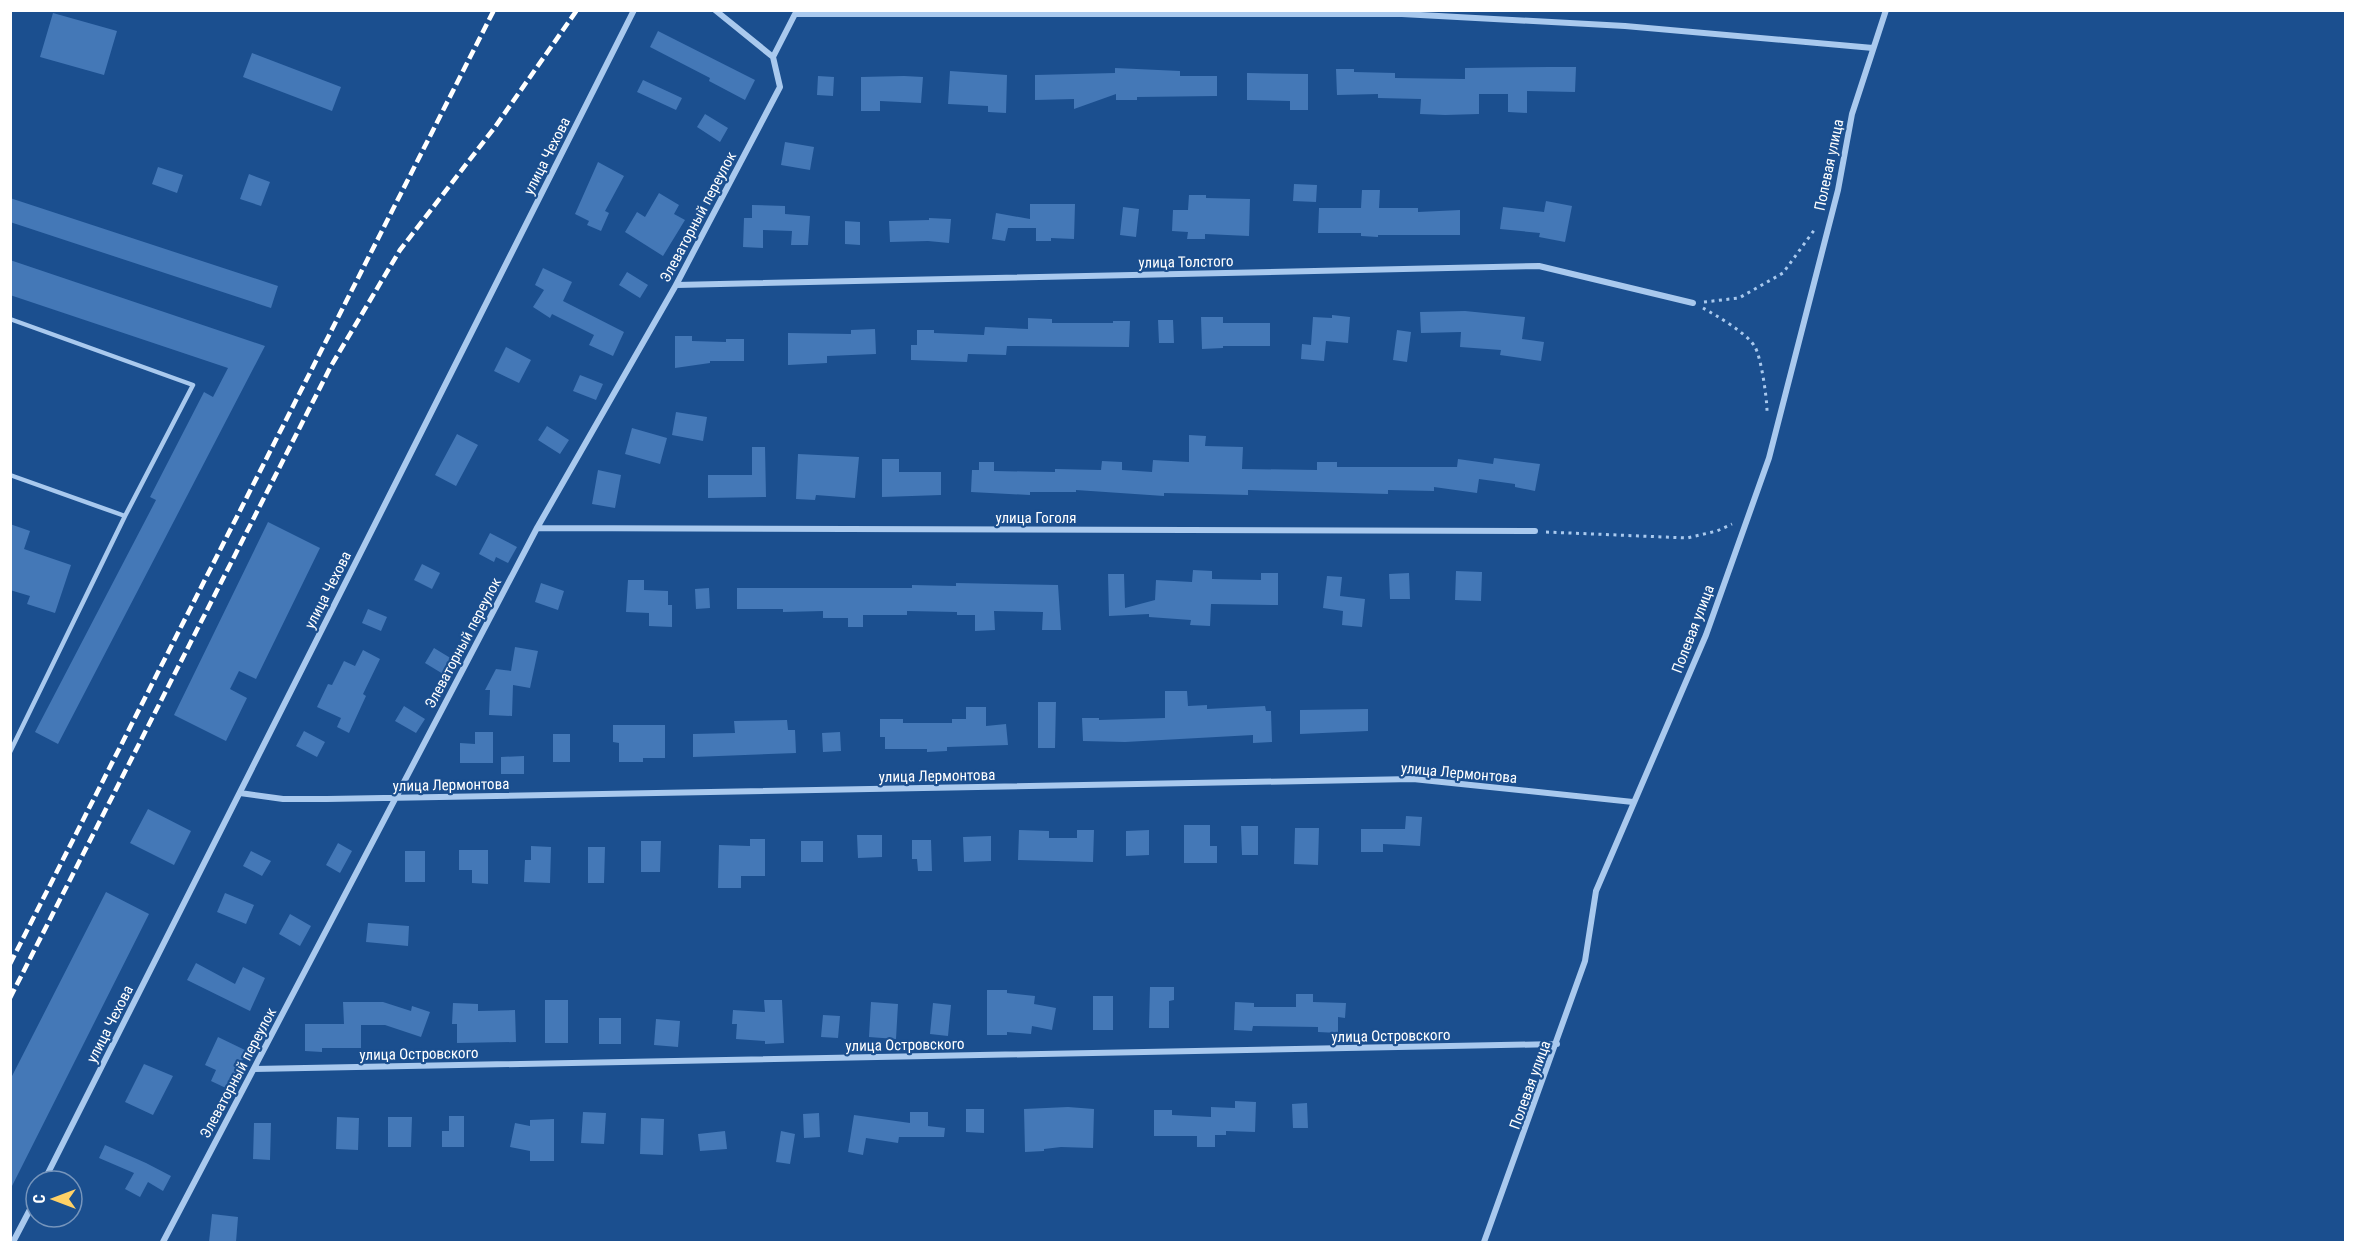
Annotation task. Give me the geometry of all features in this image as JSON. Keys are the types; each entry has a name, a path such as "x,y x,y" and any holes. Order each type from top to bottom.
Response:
{"street":[{"name":"улица Чехова","path":"50,1169 634,10"},
{"path":"715,10 773,57 795,15 1403,12 1624,26 1873,48"},
{"name":"Полевая улица","path":"1485,1242 1585,961 1596,891 1706,635 1746,516 1769,458 1838,190 1852,114 1886,10"},
{"name":"Элеваторный переулок","path":"163,1242 537,528 676,285 780,87 773,57"},
{"name":"улица Толстого","path":"676,285 1539,266 1693,303"},
{"name":"улица Гоголя","path":"537,528 1535,531"},
{"name":"улица Лермонтова","path":"240,793 283,799 396,798 1413,779 1633,802"},
{"name":"улица Островского","path":"254,1069 1557,1044"},
{"path":"14,1242 24,1222"}],"lane":[{"path":"10,319 193,385 125,516 10,752"},
{"path":"10,475 125,516"}],"path":[{"path":"1693,303 1739,298 1783,273 1816,228"},
{"path":"1693,303 1728,322 1755,346 1767,398 1768,422"},
{"path":"1535,531 1688,538 1718,531 1746,516"}],"building":[{"path":"53,13 117,31 104,75 40,57"},
{"path":"658,31 755,80 745,100 709,81 710,78 650,47"},
{"path":"252,53 341,87 332,111 243,77"},
{"path":"1576,67 1575,92 1527,91 1527,113 1508,112 1508,94 1479,94 1479,114 1445,115 1420,114 1421,99 1378,98 1378,94 1337,95 1336,69 1395,73 1395,78 1465,79 1465,68"},
{"path":"1115,68 1180,71 1180,76 1217,76 1217,96 1137,97 1137,100 1116,100 1116,94 1074,109 1074,99 1035,100 1035,75 1115,73"},
{"path":"950,71 1007,75 1006,113 988,112 988,106 948,104"},
{"path":"1247,73 1308,74 1308,110 1290,110 1290,101 1247,100"},
{"path":"818,76 834,77 833,96 817,95"},
{"path":"861,77 923,77 921,103 880,101 880,111 861,111"},
{"path":"643,80 682,98 676,110 637,92"},
{"path":"705,114 728,128 720,142 697,127"},
{"path":"785,142 814,147 810,170 781,165"},
{"path":"598,162 624,176 605,211 609,213 601,231 587,225 589,221 575,214"},
{"path":"158,167 183,175 177,193 152,184"},
{"path":"249,174 270,182 261,206 240,199"},
{"path":"1294,184 1317,185 1316,202 1293,201"},
{"path":"1362,190 1380,190 1379,208 1418,208 1418,212 1460,210 1460,235 1378,235 1378,237 1361,236 1361,233 1318,233 1319,208 1361,208"},
{"path":"659,193 679,205 674,214 685,220 663,256 625,232 637,212 645,217"},
{"path":"1189,195 1206,195 1206,198 1250,199 1249,236 1205,234 1205,239 1187,239 1188,232 1172,231 1173,210 1188,210"},
{"path":"10,198 278,286 271,308 10,222"},
{"path":"1546,201 1572,206 1565,242 1539,237 1540,233 1500,229 1503,207 1544,212"},
{"path":"1030,204 1075,204 1074,239 1051,238 1051,241 1036,241 1036,228 1008,228 1005,241 992,239 996,213 1030,219"},
{"path":"752,205 785,206 785,214 810,216 808,245 791,245 792,231 763,230 763,248 743,247 744,218 752,218"},
{"path":"1123,207 1139,209 1136,237 1120,235"},
{"path":"929,218 951,219 949,243 890,242 889,221 929,220"},
{"path":"845,221 860,222 860,245 845,244"},
{"path":"10,260 265,346 58,744 35,732 156,500 150,497 204,392 213,397 228,368 10,295"},
{"path":"543,268 572,282 563,301 624,332 613,356 589,345 594,335 552,314 550,318 533,307 544,290 535,285"},
{"path":"627,272 648,285 640,298 619,285"},
{"path":"1465,311 1525,317 1522,339 1544,342 1541,361 1500,355 1501,350 1460,347 1461,332 1421,333 1420,312"},
{"path":"1332,315 1350,317 1348,343 1326,341 1324,361 1301,359 1302,344 1311,345 1313,317 1332,318"},
{"path":"1201,317 1223,317 1223,323 1270,323 1270,346 1223,346 1223,348 1202,349"},
{"path":"1028,318 1052,319 1052,323 1130,321 1129,347 1007,346 1006,355 968,354 967,362 911,360 911,345 917,345 917,330 984,335 985,327 1028,329"},
{"path":"1158,320 1173,320 1174,343 1159,343"},
{"path":"875,329 876,354 827,356 827,363 788,365 788,333 851,334 851,330"},
{"path":"1397,330 1411,332 1407,362 1393,360"},
{"path":"675,336 692,336 692,341 726,342 726,339 744,339 744,361 710,361 710,363 675,368"},
{"path":"506,347 531,360 519,383 494,371"},
{"path":"580,375 603,384 596,400 573,391"},
{"path":"676,412 707,417 703,441 672,435"},
{"path":"547,426 569,440 560,454 538,440"},
{"path":"632,428 667,438 660,464 625,454"},
{"path":"457,434 478,445 456,486 435,475"},
{"path":"1189,435 1206,436 1205,446 1243,447 1242,469 1317,470 1317,462 1337,462 1337,467 1457,467 1458,459 1493,464 1494,458 1540,464 1535,491 1515,487 1515,484 1479,479 1477,493 1434,487 1434,491 1388,490 1388,494 1248,490 1248,495 1164,493 1164,496 1076,490 1076,492 1030,492 1030,495 971,492 972,470 979,470 979,462 994,462 994,471 1055,472 1055,469 1101,470 1102,461 1122,462 1122,470 1152,472 1153,460 1189,462"},
{"path":"752,447 765,447 766,497 708,498 708,475 752,475"},
{"path":"798,454 859,457 855,498 816,495 815,500 796,499"},
{"path":"882,459 899,459 899,472 941,472 941,495 882,497"},
{"path":"598,470 621,475 615,508 592,504"},
{"path":"268,522 320,548 256,679 239,671 230,689 247,698 226,741 174,715"},
{"path":"10,524 30,531 24,549 71,565 55,613 27,604 30,596 10,590"},
{"path":"490,533 517,547 508,563 496,557 494,562 479,554"},
{"path":"422,564 440,573 432,589 414,580"},
{"path":"1193,570 1212,571 1212,579 1261,580 1261,573 1278,573 1278,605 1211,604 1210,626 1190,625 1191,620 1149,617 1149,614 1109,616 1108,574 1124,574 1125,608 1155,600 1156,580 1192,582"},
{"path":"1456,571 1482,572 1481,601 1455,600"},
{"path":"1409,573 1410,599 1390,599 1389,574"},
{"path":"1327,576 1342,577 1340,596 1365,599 1362,627 1342,625 1343,611 1323,608"},
{"path":"628,580 644,580 644,590 668,591 668,605 672,605 672,627 649,626 649,613 626,612"},
{"path":"541,583 564,591 558,610 535,602"},
{"path":"956,583 1058,585 1061,630 1042,630 1043,612 994,611 995,630 975,631 975,615 957,615 957,612 907,611 907,615 863,615 863,627 848,627 848,618 823,618 823,611 783,612 783,609 737,609 737,588 912,588 912,585 956,586"},
{"path":"709,588 710,608 696,609 695,589"},
{"path":"368,609 387,617 381,631 362,623"},
{"path":"515,647 538,651 530,688 513,685 512,716 489,715 490,690 485,690 496,669 511,671"},
{"path":"434,648 457,662 448,677 425,663"},
{"path":"363,650 380,659 363,694 366,696 349,733 337,727 341,718 317,707 328,684 332,685 344,661 355,666"},
{"path":"1165,691 1187,691 1188,706 1207,705 1207,709 1265,706 1266,711 1271,711 1272,742 1253,743 1253,735 1125,742 1083,741 1082,718 1099,718 1099,720 1165,718"},
{"path":"1038,702 1056,702 1055,748 1038,748"},
{"path":"404,706 425,719 416,733 395,721"},
{"path":"966,707 986,707 986,726 1006,724 1008,745 947,747 947,751 927,752 927,749 885,749 885,737 880,737 880,719 903,719 903,723 952,723 952,719 966,719"},
{"path":"1368,709 1368,731 1300,734 1300,710"},
{"path":"787,720 788,730 795,730 796,753 693,757 693,734 735,733 734,721"},
{"path":"613,725 665,725 665,758 643,758 643,762 619,762 619,743 613,742"},
{"path":"304,731 325,742 317,757 296,746"},
{"path":"475,732 493,732 493,763 460,763 460,743 475,744"},
{"path":"840,732 841,751 823,752 822,733"},
{"path":"553,734 570,734 570,762 553,762"},
{"path":"524,756 524,774 501,774 501,757"},
{"path":"148,809 191,831 174,865 130,843"},
{"path":"1406,816 1422,817 1420,846 1383,844 1383,852 1361,852 1361,829 1405,829"},
{"path":"1184,825 1210,825 1210,846 1217,846 1217,863 1184,863"},
{"path":"1241,826 1258,826 1258,855 1242,855"},
{"path":"1295,828 1319,828 1318,865 1294,864"},
{"path":"1019,830 1049,831 1049,838 1077,838 1077,830 1094,830 1093,862 1018,860"},
{"path":"1149,830 1149,855 1126,856 1126,831"},
{"path":"857,835 882,835 882,857 858,858"},
{"path":"991,836 991,861 964,862 963,837"},
{"path":"750,839 765,839 765,876 741,876 741,888 718,888 719,845 750,846"},
{"path":"912,840 931,840 932,871 918,871 917,859 912,859"},
{"path":"641,841 661,841 660,872 641,872"},
{"path":"801,841 823,841 823,862 801,862"},
{"path":"338,843 352,851 340,873 326,865"},
{"path":"531,846 551,847 550,883 524,882 525,860 531,860"},
{"path":"588,847 605,847 604,883 588,883"},
{"path":"459,850 488,850 488,884 472,883 472,870 459,870"},
{"path":"251,851 271,861 262,876 243,866"},
{"path":"405,851 425,851 425,882 405,882"},
{"path":"106,892 149,914 10,1190 10,1080"},
{"path":"225,893 254,905 246,924 217,912"},
{"path":"290,914 311,926 300,946 279,934"},
{"path":"368,923 409,926 408,946 366,942"},
{"path":"196,963 235,984 243,967 265,978 250,1011 187,980"},
{"path":"1150,987 1174,987 1174,1000 1169,1001 1169,1028 1149,1028"},
{"path":"987,990 1007,990 1007,993 1035,996 1034,1004 1056,1008 1052,1030 1032,1026 1031,1034 1007,1032 1007,1035 987,1035"},
{"path":"1296,994 1313,994 1313,1002 1346,1003 1345,1018 1338,1017 1338,1033 1318,1032 1318,1027 1253,1026 1252,1031 1234,1030 1235,1002 1254,1003 1254,1007 1296,1007"},
{"path":"1093,996 1113,996 1113,1030 1093,1030"},
{"path":"545,1000 568,1000 568,1043 545,1043"},
{"path":"764,1000 782,1000 784,1043 765,1044 765,1041 736,1039 737,1024 732,1024 733,1010 765,1012"},
{"path":"343,1002 383,1002 411,1011 412,1006 430,1012 421,1037 385,1025 361,1025 361,1048 322,1048 322,1052 305,1051 305,1024 344,1024"},
{"path":"871,1002 898,1004 896,1039 869,1037"},
{"path":"453,1003 478,1004 478,1011 515,1010 516,1042 457,1043 457,1024 452,1024"},
{"path":"933,1003 951,1005 948,1036 930,1034"},
{"path":"823,1015 840,1016 838,1038 821,1037"},
{"path":"599,1018 621,1018 621,1044 599,1044"},
{"path":"656,1019 680,1021 678,1047 654,1045"},
{"path":"218,1037 247,1051 228,1089 211,1081 216,1070 205,1065"},
{"path":"144,1064 173,1076 153,1115 125,1102"},
{"path":"1235,1101 1256,1102 1255,1132 1226,1131 1226,1135 1215,1135 1215,1147 1197,1147 1197,1136 1154,1136 1154,1110 1172,1110 1172,1115 1211,1117 1211,1107 1235,1108"},
{"path":"1307,1103 1308,1128 1293,1128 1292,1104"},
{"path":"1068,1107 1094,1109 1093,1148 1061,1147 1025,1152 1024,1109"},
{"path":"966,1109 984,1109 984,1133 966,1132"},
{"path":"583,1112 606,1113 604,1144 581,1143"},
{"path":"910,1112 928,1112 928,1126 945,1128 944,1137 899,1137 898,1143 866,1138 863,1155 848,1152 854,1115 910,1123"},
{"path":"819,1113 820,1137 804,1138 803,1114"},
{"path":"449,1116 464,1116 464,1147 442,1147 442,1131 449,1131"},
{"path":"337,1117 359,1118 358,1150 336,1149"},
{"path":"388,1117 412,1117 411,1147 388,1147"},
{"path":"641,1118 664,1119 663,1155 640,1154"},
{"path":"554,1119 554,1161 530,1161 530,1151 510,1147 515,1123 530,1126 530,1120"},
{"path":"254,1123 271,1123 270,1160 253,1159"},
{"path":"725,1131 727,1149 700,1151 698,1134"},
{"path":"781,1131 795,1134 790,1164 776,1162"},
{"path":"105,1145 171,1176 163,1191 148,1182 140,1197 125,1189 134,1173 99,1158"},
{"path":"212,1214 238,1217 236,1242 209,1242"}],"railway":[{"path":"10,964 494,10"},
{"path":"10,998 331,366 400,250 495,127 577,10"}]}
